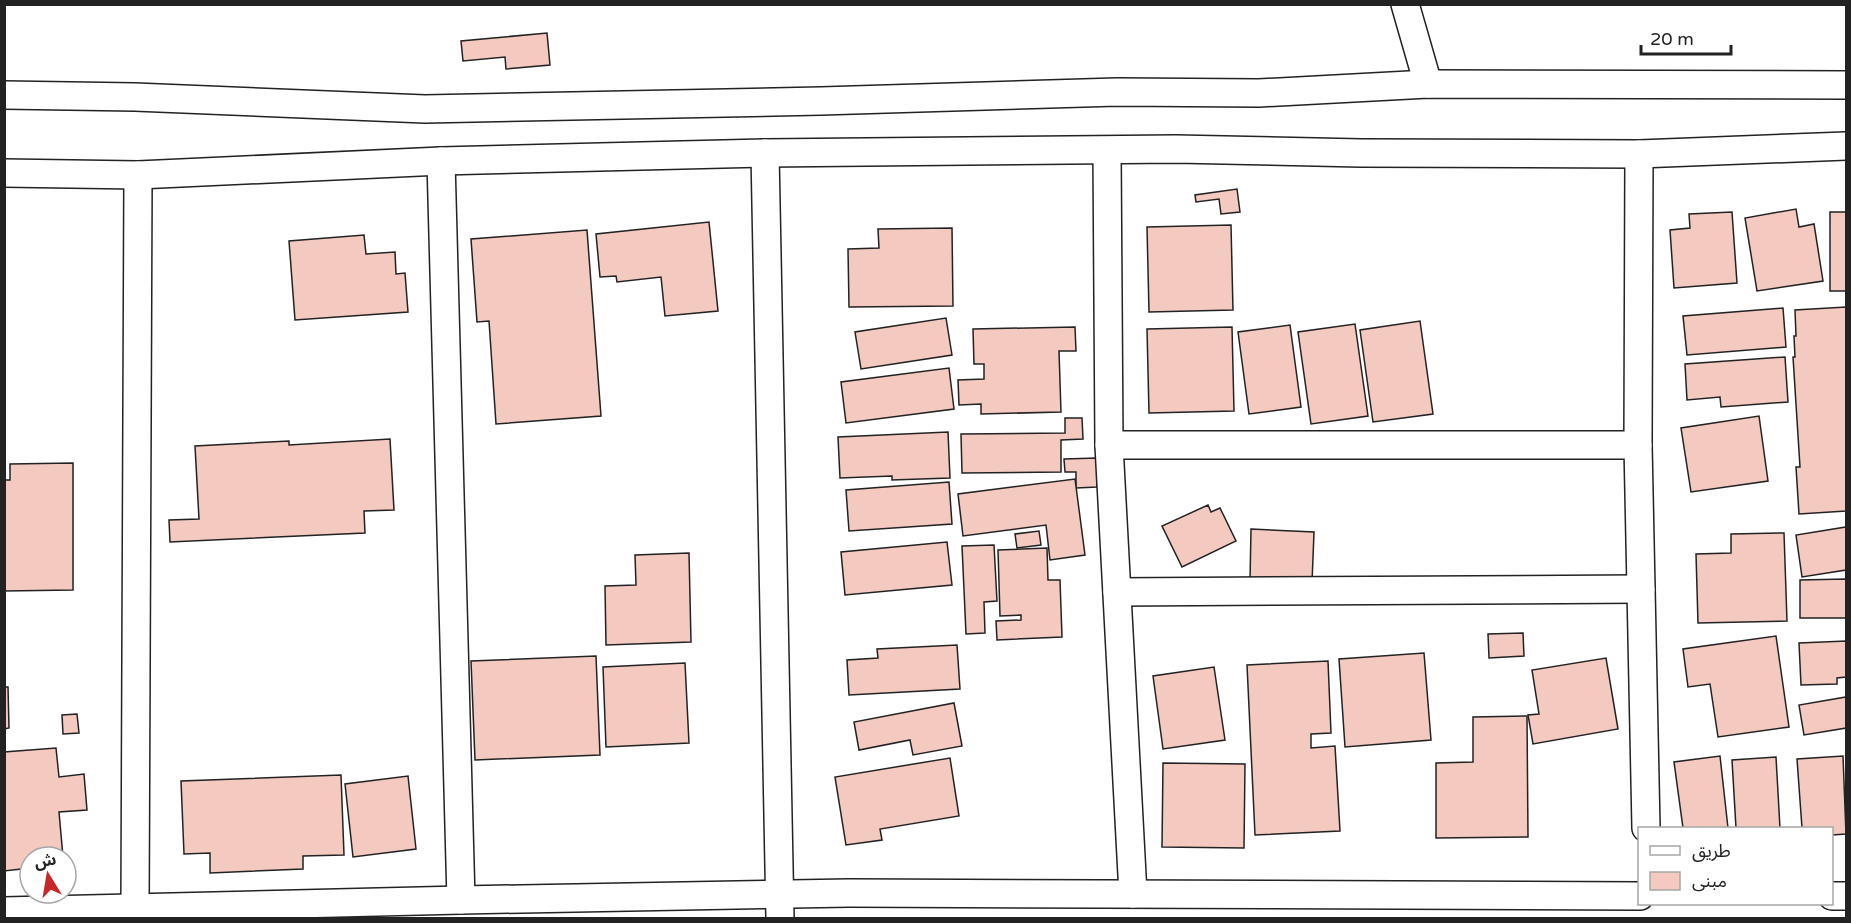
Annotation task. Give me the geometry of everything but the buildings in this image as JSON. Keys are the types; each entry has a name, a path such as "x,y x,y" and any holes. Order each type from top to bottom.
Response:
{"street":[{"path":"1405,4 1428,84"},
{"path":"4,95 135,97 425,109 1117,92 1259,93 1428,84 1846,85"},
{"path":"4,173 138,175 441,161 765,153 1176,149 1372,153 1639,154 1846,146"},
{"path":"1107,151 1109,445 1133,894"},
{"path":"765,153 780,906"},
{"path":"1639,154 1638,445 1646,827"},
{"path":"441,161 461,900"},
{"path":"135,908 138,175"},
{"path":"1109,445 1638,445"},
{"path":"1117,592 1641,589"},
{"path":"4,911 461,900 780,906 1133,894 1638,896"}]}
